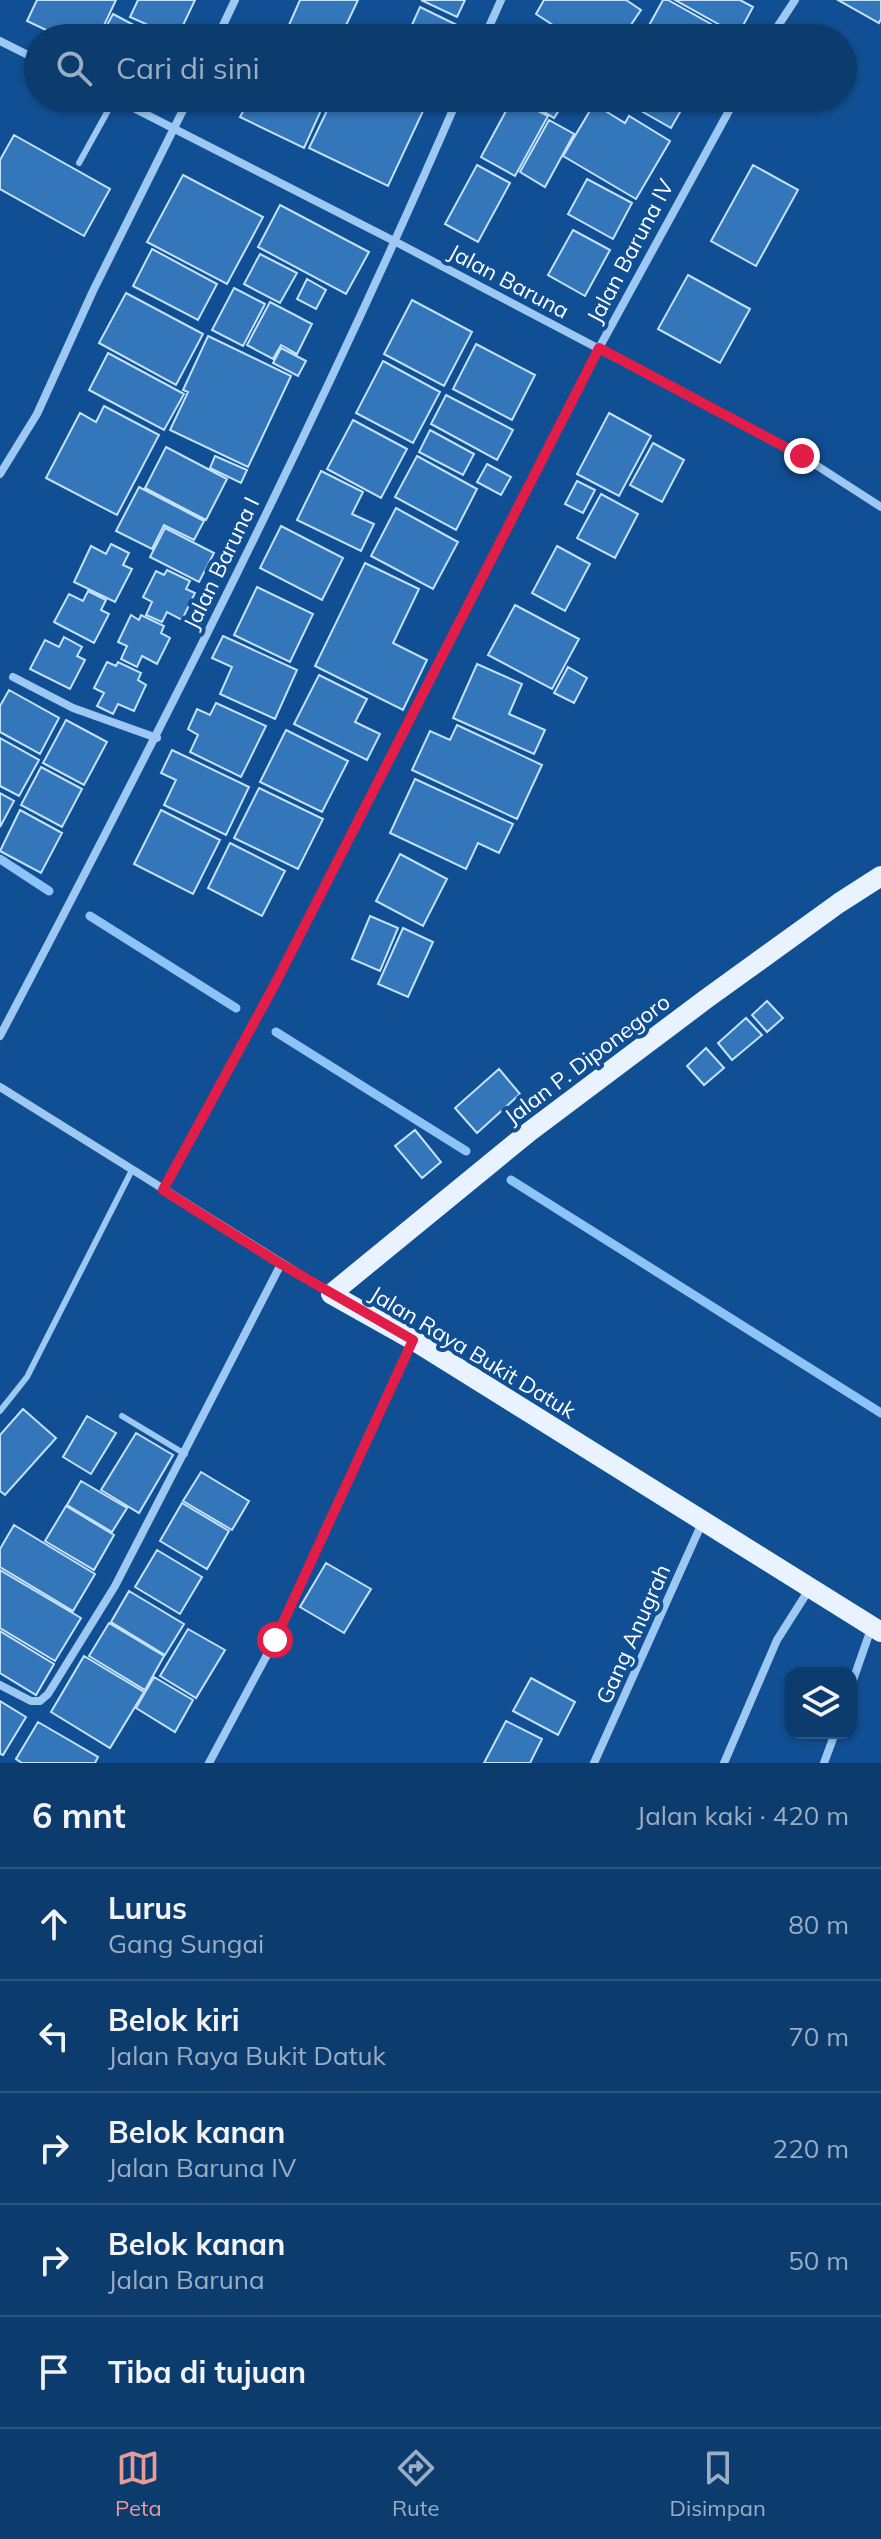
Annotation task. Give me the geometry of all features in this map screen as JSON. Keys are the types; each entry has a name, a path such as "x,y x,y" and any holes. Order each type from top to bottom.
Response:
{"main road":[{"name":"Jalan P. Diponegoro","path":"331,1294 542,1122 706,999 881,876"},
{"name":"Jalan Raya Bukit Datuk","path":"331,1294 413,1340 876,1629"}],"street":[{"path":"224,24 235,0"},
{"path":"490,24 501,0"},
{"path":"779,24 795,0"},
{"path":"0,41 24,53"},
{"name":"Jalan Baruna","path":"142,112 802,456 881,507"},
{"path":"0,474 37,414 93,291 182,112"},
{"name":"Jalan Baruna I","path":"0,1036 157,738 396,242 452,112"},
{"name":"Jalan Baruna IV","path":"163,1190 276,982 599,348 728,112"},
{"path":"13,677 73,708 157,738"},
{"name":"Jalan Raya Bukit Datuk","path":"0,1087 331,1294"},
{"path":"0,1685 31,1701 40,1701 48,1694 115,1586 281,1264"},
{"path":"209,1763 275,1640 413,1340"},
{"name":"Gang Anugrah","path":"594,1763 703,1519"},
{"path":"724,1763 777,1640 811,1587"},
{"path":"857,1672 876,1629"},
{"path":"824,1763 833,1739"}],"lane":[{"path":"79,163 106,112"},
{"path":"0,1411 27,1377 132,1170"},
{"path":"122,1416 185,1454"}],"building":[{"path":"37,0 116,0 105,24 33,24 27,21"},
{"path":"138,0 195,0 184,24 146,24 130,17"},
{"path":"300,0 358,0 347,24 289,24"},
{"path":"421,0 465,0 457,17"},
{"path":"544,0 626,0 641,10 632,24 551,24 536,14"},
{"path":"663,0 668,0 711,24 650,24"},
{"path":"675,0 740,0 753,7 744,24 718,24"},
{"path":"838,0 881,0 879,23"},
{"path":"420,7 455,24 412,24"},
{"path":"113,14 132,24 108,24"},
{"path":"243,112 320,112 304,148 240,117"},
{"path":"326,112 423,112 388,186 309,148"},
{"path":"505,112 540,112 548,116 515,176 481,157"},
{"path":"589,112 607,112 625,123 629,116 670,141 636,199 563,156"},
{"path":"643,112 680,112 671,128"},
{"path":"549,120 574,134 545,187 520,172"},
{"path":"14,135 110,189 84,236 0,189 0,160"},
{"path":"477,165 510,183 478,242 445,224"},
{"path":"753,165 798,190 756,266 711,241"},
{"path":"183,175 263,217 227,284 147,242"},
{"path":"587,179 632,203 613,239 568,214"},
{"path":"280,205 369,252 346,294 258,247"},
{"path":"573,230 610,250 585,296 548,275"},
{"path":"152,249 217,284 198,320 133,286"},
{"path":"260,254 297,273 280,303 244,284"},
{"path":"688,275 750,309 720,363 658,329"},
{"path":"307,279 326,290 316,309 297,299"},
{"path":"234,288 265,304 243,346 212,330"},
{"path":"126,293 203,334 176,385 99,343"},
{"path":"412,300 472,332 444,386 384,354"},
{"path":"270,302 312,324 297,354 281,345 273,359 247,345"},
{"path":"208,336 291,376 248,467 170,430 188,392 183,390"},
{"path":"476,344 535,375 512,420 453,389"},
{"path":"281,348 306,361 298,376 273,363"},
{"path":"108,353 184,394 164,430 89,390"},
{"path":"383,361 440,392 413,443 356,413"},
{"path":"446,395 513,430 497,460 431,424"},
{"path":"104,406 159,435 117,515 46,478 80,413 96,422"},
{"path":"609,413 651,436 619,496 577,474"},
{"path":"353,420 407,449 381,498 327,469"},
{"path":"430,430 474,454 463,475 419,452"},
{"path":"653,443 684,460 662,502 630,485"},
{"path":"166,447 227,479 206,520 145,488"},
{"path":"215,456 247,470 241,483 210,468"},
{"path":"417,456 477,489 456,530 395,497"},
{"path":"487,464 511,477 501,495 477,482"},
{"path":"321,471 363,492 352,514 374,524 361,551 297,520"},
{"path":"577,481 595,490 583,513 565,504"},
{"path":"139,487 204,521 194,540 164,525 152,549 116,531"},
{"path":"601,494 638,514 615,558 577,538"},
{"path":"396,508 458,542 433,589 371,556"},
{"path":"281,526 343,558 322,600 260,568"},
{"path":"165,528 214,553 199,582 150,557"},
{"path":"111,544 129,553 123,565 132,569 115,602 74,582 91,546 106,554"},
{"path":"557,546 590,564 565,611 532,593"},
{"path":"365,563 419,589 393,643 427,660 403,710 315,666"},
{"path":"167,570 190,581 186,589 195,593 182,620 167,612 162,622 146,615 152,602 143,597 156,571 164,575"},
{"path":"257,587 313,614 290,662 234,635"},
{"path":"88,591 106,600 101,610 109,614 94,643 54,622 69,594 83,601"},
{"path":"515,605 579,639 552,689 488,655"},
{"path":"131,615 139,620 141,615 164,626 161,633 170,638 157,664 142,656 137,667 121,659 127,646 118,642"},
{"path":"223,636 297,670 275,719 220,694 232,667 212,658"},
{"path":"64,637 82,647 77,656 85,660 70,689 30,669 45,640 59,647"},
{"path":"107,662 116,666 118,662 141,673 138,680 146,685 134,711 118,704 113,714 97,706 104,693 94,688"},
{"path":"477,664 522,684 509,714 545,730 534,754 453,718"},
{"path":"568,667 587,678 574,703 554,693"},
{"path":"319,675 367,699 355,722 380,734 367,760 294,724"},
{"path":"9,690 59,718 40,754 0,732 0,706"},
{"path":"216,703 266,726 241,777 190,752 198,735 188,729 197,709 210,715"},
{"path":"66,720 107,742 84,785 43,763"},
{"path":"457,725 542,765 517,819 412,770 430,731 450,740"},
{"path":"286,730 348,761 322,812 260,782"},
{"path":"0,738 39,760 19,796 0,786"},
{"path":"172,750 249,787 226,835 164,805 176,780 161,773"},
{"path":"41,767 82,789 62,827 21,805"},
{"path":"415,779 513,824 499,853 478,843 466,869 390,833"},
{"path":"259,788 323,819 298,869 234,838"},
{"path":"0,793 14,801 0,827"},
{"path":"20,810 62,833 41,873 0,851"},
{"path":"161,810 220,840 193,894 134,864"},
{"path":"230,843 285,871 262,916 208,888"},
{"path":"400,854 447,879 423,926 376,901"},
{"path":"370,916 398,928 380,971 352,959"},
{"path":"403,928 433,942 408,997 378,984"},
{"path":"767,1001 783,1018 767,1032 752,1015"},
{"path":"746,1018 762,1035 732,1060 718,1043"},
{"path":"706,1048 724,1068 704,1085 687,1066"},
{"path":"499,1069 520,1094 477,1133 455,1108"},
{"path":"415,1130 441,1162 422,1178 395,1146"},
{"path":"23,1409 56,1438 5,1495 0,1491 0,1435"},
{"path":"87,1416 116,1433 91,1474 63,1457"},
{"path":"136,1433 173,1455 139,1513 101,1490"},
{"path":"201,1472 249,1501 232,1530 183,1501"},
{"path":"81,1481 127,1508 112,1532 67,1505"},
{"path":"182,1503 229,1531 207,1569 160,1541"},
{"path":"66,1506 114,1535 94,1570 45,1541"},
{"path":"14,1525 95,1574 73,1611 0,1567 0,1549"},
{"path":"157,1550 202,1577 180,1614 135,1587"},
{"path":"326,1563 371,1589 344,1633 300,1607"},
{"path":"0,1570 81,1618 55,1661 0,1628"},
{"path":"129,1591 184,1624 165,1655 111,1622"},
{"path":"109,1623 164,1656 145,1690 89,1656"},
{"path":"188,1629 225,1650 196,1698 160,1676"},
{"path":"0,1631 54,1664 36,1695 0,1673"},
{"path":"84,1656 144,1692 110,1748 51,1712"},
{"path":"154,1677 193,1700 175,1732 136,1708"},
{"path":"531,1678 575,1702 558,1735 513,1711"},
{"path":"0,1701 26,1717 3,1755 0,1754"},
{"path":"506,1721 542,1739 530,1763 484,1763"},
{"path":"38,1722 98,1757 95,1763 22,1763 16,1759"}],"waterway":[{"path":"0,859 49,891"},
{"path":"90,916 236,1008"},
{"path":"276,1032 466,1151"},
{"path":"511,1180 881,1413"}],"route":[{"path":"275,1640 413,1340 281,1264 163,1190 276,982 599,348 802,456"}]}
